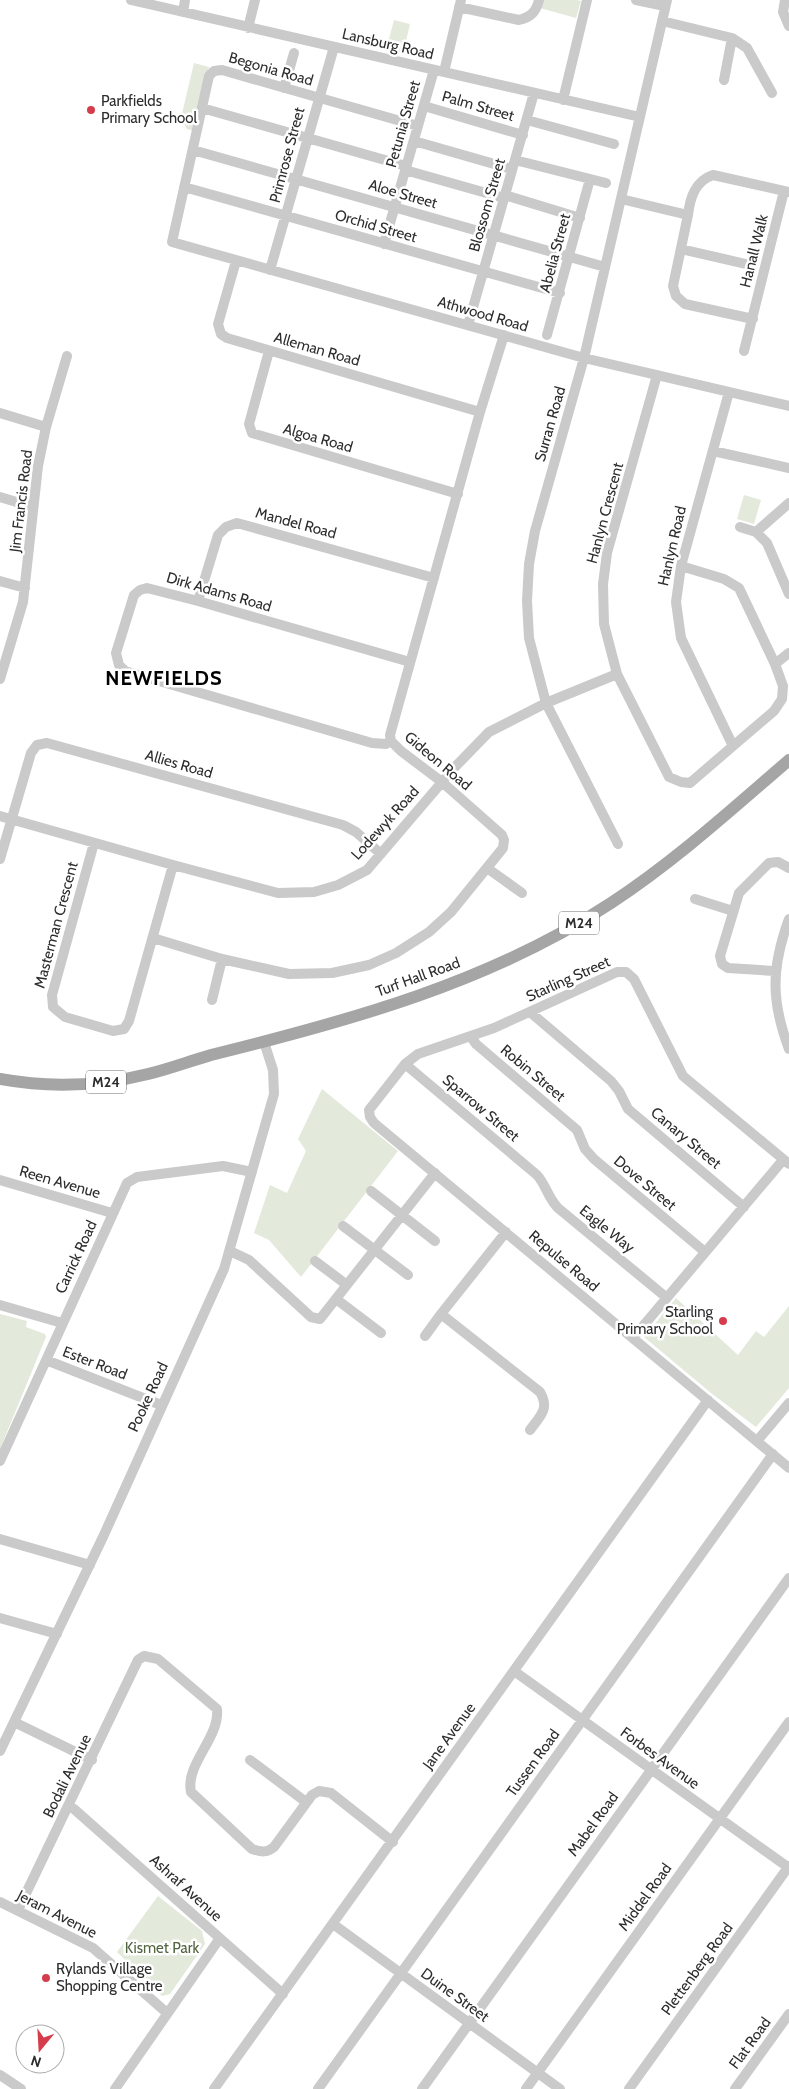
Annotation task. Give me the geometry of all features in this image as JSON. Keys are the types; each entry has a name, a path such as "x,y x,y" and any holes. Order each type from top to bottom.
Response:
{"main road":[{"name":"Turf Hall Road","path":"0,1079 58,1085 117,1080 147,1074 404,1001 486,970 551,938 610,904 665,866 789,760"}],"street":[{"name":"Lansburg Road","path":"131,0 640,117"},
{"path":"182,12 185,0"},
{"path":"248,28 255,0"},
{"path":"460,3 519,20 534,14 539,0"},
{"path":"563,100 587,0"},
{"path":"636,0 666,3"},
{"path":"785,0 783,12 789,26"},
{"name":"Petunia Street","path":"384,244 424,106 439,71 460,3"},
{"name":"Surran Road","path":"618,844 546,703 529,638 527,601 529,564 535,531 584,358 666,3"},
{"path":"662,21 732,38 747,48 772,93"},
{"path":"724,80 732,38"},
{"name":"Primrose Street","path":"270,270 334,48"},
{"path":"284,88 294,53"},
{"name":"Begonia Road","path":"172,242 210,74 216,70 418,126"},
{"name":"Blossom Street","path":"468,325 534,93"},
{"name":"Palm Street","path":"424,106 523,135"},
{"path":"202,108 580,218"},
{"path":"527,120 611,139"},
{"path":"414,141 606,183"},
{"name":"Aloe Street","path":"193,150 605,267"},
{"name":"Hanall Walk","path":"744,350 753,319 786,191 713,175 703,181 694,191 673,286 676,296 685,304 753,319"},
{"name":"Abelia Street","path":"547,335 590,179"},
{"name":"Orchid Street","path":"184,187 560,293"},
{"path":"621,199 688,215"},
{"name":"Athwood Road","path":"172,242 584,358 789,406"},
{"name":"Hanall Walk","path":"681,249 750,265"},
{"name":"Alleman Road","path":"236,260 218,324 221,334 227,338 480,412"},
{"name":"Gideon Road","path":"153,938 222,959 289,974 332,973 369,965 396,953 429,932 451,912 503,848 504,840 502,835 442,782 401,751 391,741 391,727 480,412 504,335"},
{"name":"Algoa Road","path":"270,351 249,424 252,433 458,494"},
{"name":"Jim Francis Road","path":"0,679 23,602 38,466 46,427 67,356"},
{"name":"Hanlyn Crescent","path":"657,375 607,553 603,584 604,624 617,674 669,778 690,783 733,746"},
{"name":"Hanlyn Road","path":"729,392 680,566 676,586 676,602 681,638 733,746"},
{"path":"0,413 46,427"},
{"path":"713,451 789,468"},
{"path":"0,497 33,506"},
{"path":"756,532 789,503"},
{"name":"Mandel Road","path":"198,601 217,538 226,527 237,523 434,578"},
{"path":"740,527 756,532 770,548 786,579 789,594"},
{"path":"680,566 724,579 739,588 786,694 774,711 733,746"},
{"path":"0,581 25,588"},
{"name":"Dirk Adams Road","path":"391,741 379,744 372,743 125,671 118,665 116,654 134,595 140,590 150,588 410,662"},
{"path":"774,664 789,653"},
{"name":"Lodewyk Road","path":"0,816 278,893 314,892 338,885 367,870 442,782 489,732 546,703 617,674"},
{"name":"Allies Road","path":"0,859 31,752 38,745 47,743 343,825 356,832 381,854"},
{"name":"Masterman Crescent","path":"94,843 52,995 53,1007 65,1017 113,1031 124,1029 129,1021 173,865"},
{"path":"774,971 734,970 722,964 721,952 740,893 765,865 778,862 789,868"},
{"path":"487,868 522,893"},
{"path":"695,899 733,911"},
{"path":"789,919 780,944 774,971 781,1027 789,1049"},
{"path":"212,1000 222,959"},
{"name":"Starling Street","path":"369,1113 370,1106 405,1064 418,1054 471,1037 616,972 626,972 630,975 634,979 684,1076 786,1162 744,1206 633,1338"},
{"name":"Canary Street","path":"530,1012 616,1086 628,1109 744,1206"},
{"name":"Robin Street","path":"471,1037 480,1048 577,1130"},
{"name":"Pooke Road","path":"0,1751 90,1565 230,1251 275,1086 273,1070 264,1042"},
{"name":"Sparrow Street","path":"405,1064 537,1175"},
{"name":"Repulse Road","path":"369,1113 374,1123 789,1468"},
{"name":"Dove Street","path":"577,1130 585,1148 594,1159 705,1252"},
{"name":"Carrick Road","path":"0,1461 125,1186 134,1178 223,1166 252,1172"},
{"path":"230,1251 249,1260 314,1319 323,1317 435,1173"},
{"name":"Eagle Way","path":"537,1175 544,1185 550,1200 558,1208 667,1298"},
{"name":"Reen Avenue","path":"0,1180 112,1213"},
{"path":"371,1191 435,1241"},
{"path":"343,1226 408,1275"},
{"path":"424,1336 506,1232"},
{"path":"315,1261 348,1285"},
{"path":"336,1299 381,1333"},
{"path":"0,1305 62,1323"},
{"path":"441,1314 540,1392 544,1399 545,1408 530,1430"},
{"name":"Ester Road","path":"46,1360 161,1405"},
{"name":"Jane Avenue","path":"214,2089 393,1842 708,1400"},
{"path":"757,1441 789,1402"},
{"name":"Tussen Road","path":"318,2089 773,1454"},
{"path":"0,1539 90,1565"},
{"name":"Mabel Road","path":"422,2089 789,1578"},
{"path":"0,1618 57,1634"},
{"name":"Bodali Avenue","path":"18,1910 92,1760 138,1660 144,1656 158,1659 217,1709 218,1717 215,1726 190,1778 191,1792 195,1798 252,1849 261,1852 269,1851 274,1847 306,1802"},
{"name":"Forbes Avenue","path":"514,1671 789,1867"},
{"path":"14,1722 92,1760"},
{"name":"Middel Road","path":"526,2089 789,1722"},
{"path":"250,1760 306,1802 319,1791 331,1793 393,1842"},
{"name":"Ashraf Avenue","path":"69,1806 284,1994"},
{"name":"Plettenberg Road","path":"629,2089 789,1867"},
{"name":"Jeram Avenue","path":"0,1902 83,1942 102,1954 167,2013"},
{"name":"Duine Street","path":"333,1924 560,2089"},
{"path":"115,2089 220,1938"},
{"name":"Flat Road","path":"735,2089 789,2014"},
{"path":"0,2075 20,2089"}],"green space":[{"path":"543,0 581,1 576,18 540,8"},
{"path":"394,20 410,24 403,54 386,50"},
{"path":"194,63 209,67 194,131 187,129 180,122"},
{"path":"744,495 761,500 754,524 737,519"},
{"path":"322,1089 398,1151 301,1277 269,1240 254,1233 270,1185 287,1193 306,1151 298,1139"},
{"path":"676,1298 738,1355 756,1331 764,1337 789,1306 789,1388 756,1427 711,1393 644,1337"},
{"path":"0,1314 27,1321 26,1327 45,1334 46,1337 0,1449"},
{"name":"Kismet Park","path":"158,1896 202,1931 205,1944 170,1994 162,1996 117,1952"}],"place":[{"name":"Parkfields Primary School","path":"91,110"},
{"name":"Starling Primary School","path":"723,1321"},
{"name":"Rylands Village Shopping Centre","path":"46,1978"}],"district":[{"name":"NEWFIELDS","path":"164,678"}]}
